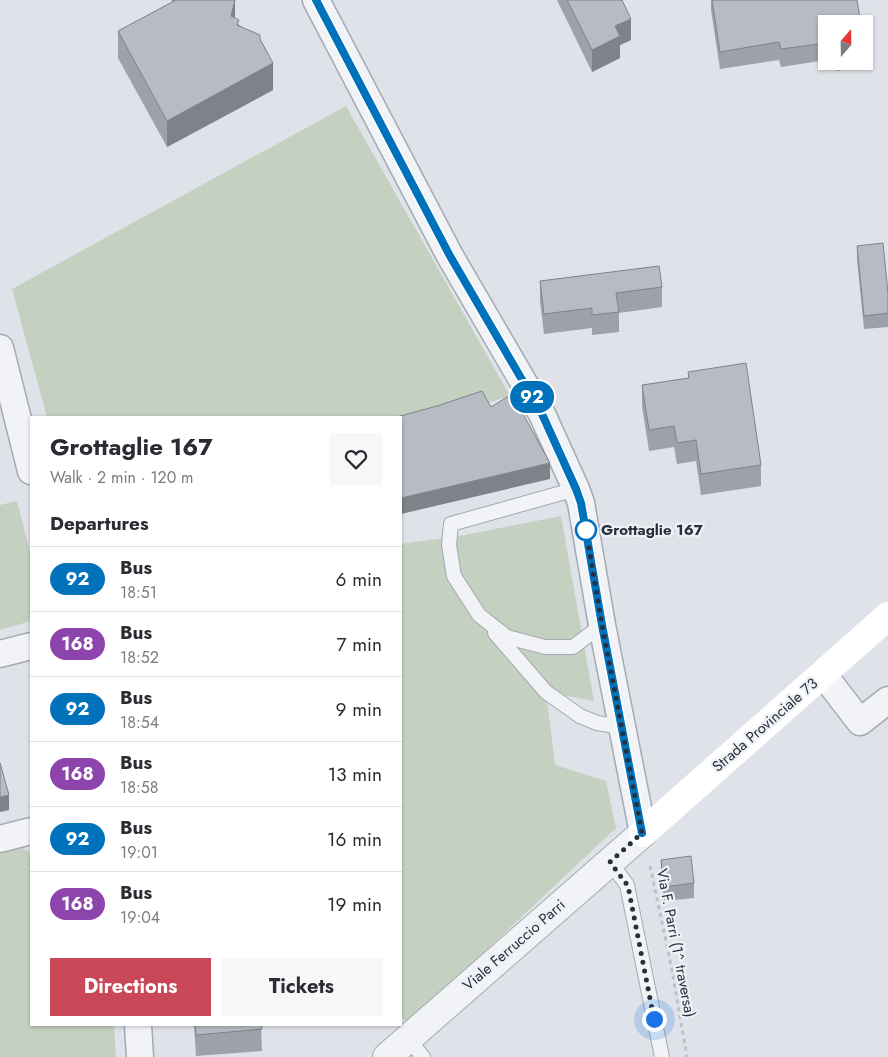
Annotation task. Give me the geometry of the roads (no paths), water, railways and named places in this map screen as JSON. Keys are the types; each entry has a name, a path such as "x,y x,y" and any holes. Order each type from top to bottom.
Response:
{"main road":[{"name":"Strada Provinciale 73","path":"642,833 888,616"}],"street":[{"path":"316,0 450,256 542,414 576,489 581,503 602,625 642,833"},
{"path":"0,348 30,468"},
{"path":"0,654 30,646"},
{"path":"823,674 860,722 888,700"},
{"path":"0,839 30,831"},
{"name":"Viale Ferruccio Parri","path":"387,1057 415,1047 642,833"},
{"path":"138,1026 140,1057"}],"lane":[{"path":"576,489 451,524 449,545 454,576 480,615 546,692 580,716 622,727"},
{"path":"480,615 507,636 545,647 573,647 602,625"},
{"path":"610,862 628,886 662,1057"}],"place":[{"name":"Grottaglie 167","path":"586,530"}]}
